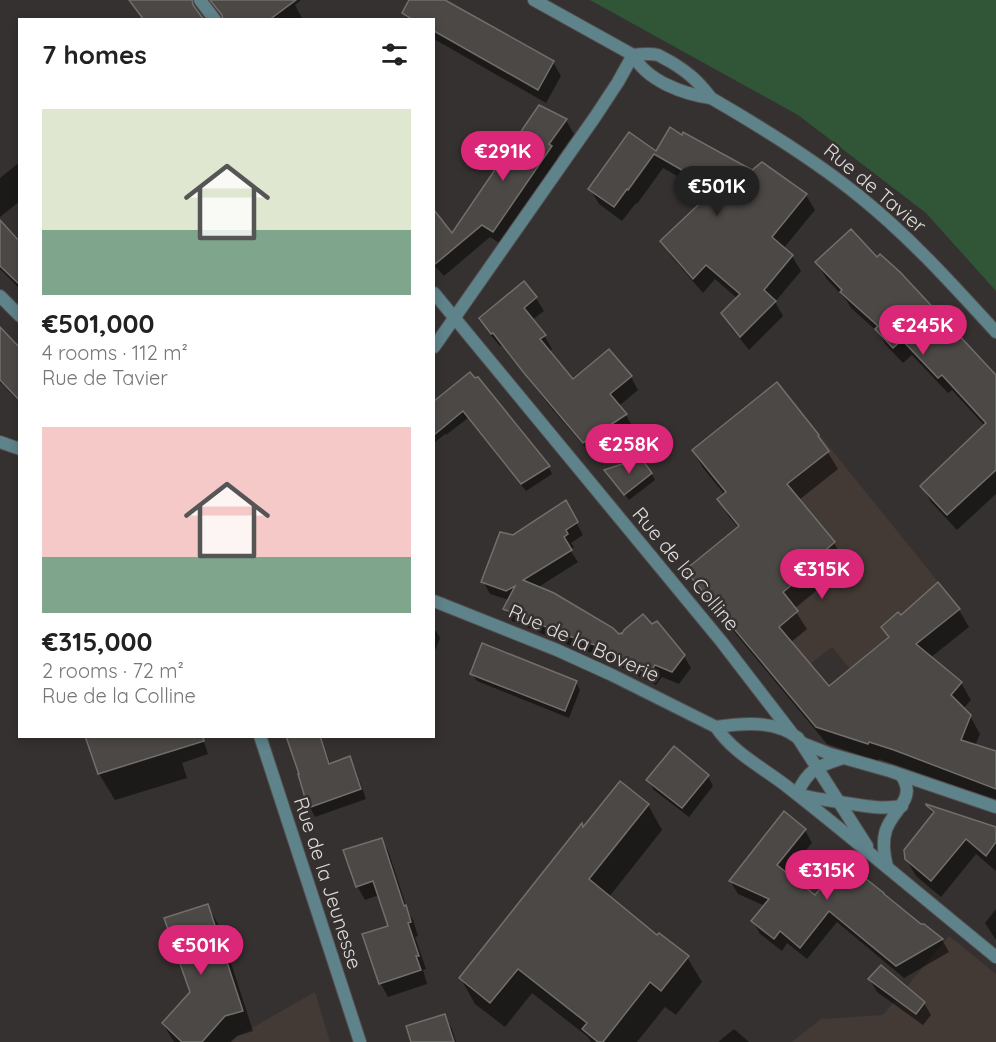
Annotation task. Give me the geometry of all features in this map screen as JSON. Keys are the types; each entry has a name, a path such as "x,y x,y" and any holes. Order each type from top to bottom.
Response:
{"street":[{"path":"200,0 214,18"},
{"name":"Rue de Tavier","path":"534,0 633,55 646,71 674,88 696,96 711,98 788,144 860,197 897,229 996,332"},
{"path":"435,346 595,117 633,55"},
{"name":"Rue de Tavier","path":"633,55 658,56 690,73 711,98"},
{"name":"Rue de la Colline","path":"435,294 721,641 802,743"},
{"path":"0,296 18,314"},
{"path":"0,442 18,448"},
{"name":"Rue de la Boverie","path":"435,601 612,675 716,727"},
{"path":"791,732 756,724 739,723 716,727 724,739 797,794 996,957"},
{"name":"Rue de la Jeunesse","path":"261,738 360,1042"},
{"path":"802,743 872,855"},
{"path":"802,743 996,807"},
{"path":"797,794 807,776 817,768 843,758"},
{"path":"887,867 884,845 886,829 907,797 905,781 901,775"},
{"path":"797,794 818,800 879,807 902,806"}],"shaded area":[{"path":"777,382 960,609 865,687 832,647 781,687 752,650 741,524 719,429"},
{"path":"949,936 996,974 996,1042 792,1042 822,1018 883,1015"},
{"path":"315,992 330,1042 227,1042"}],"green space":[{"path":"590,0 996,0 996,291 926,213 798,115"}],"building":[{"path":"129,0 192,0 203,18 142,18"},
{"path":"210,0 296,0 272,18 223,18"},
{"path":"409,0 445,0 554,61 538,90 435,32 435,18 410,18 402,13"},
{"path":"539,105 567,119 549,144 552,146 493,232 482,225 435,264 435,211 452,233"},
{"path":"670,127 752,170 762,162 807,194 772,237 793,255 764,290 776,301 740,337 721,313 740,294 706,265 693,279 660,241 715,189 654,154 614,207 588,189 629,132 656,151"},
{"path":"0,220 18,240 18,283 0,266"},
{"path":"851,229 877,257 880,254 900,272 996,375 996,470 947,515 920,486 986,423 942,375 938,378 902,340 893,348 875,329 878,326 840,292 842,290 815,262"},
{"path":"524,281 537,297 524,308 546,335 540,339 573,379 609,349 632,376 610,394 627,414 583,443 479,318"},
{"path":"0,327 18,346 18,399 0,380"},
{"path":"470,372 475,378 478,377 550,466 521,484 463,411 435,434 435,400"},
{"path":"777,382 829,451 787,484 835,542 820,555 824,559 783,592 798,611 779,627 829,686 889,637 881,627 898,612 901,615 938,582 960,609 916,644 962,682 951,695 971,715 961,740 996,751 996,789 894,750 816,727 685,570 739,526 717,499 726,492 692,450"},
{"path":"641,458 652,473 624,495 604,470"},
{"path":"566,500 578,522 566,530 568,534 564,537 572,550 523,580 554,593 613,628 619,634 622,634 643,614 652,624 657,621 685,655 672,672 655,665 649,674 613,656 615,652 563,634 503,609 515,586 506,591 481,582 500,532 513,535"},
{"path":"482,643 577,681 565,711 470,674"},
{"path":"86,738 203,738 204,741 98,774"},
{"path":"287,738 321,738 329,764 350,756 361,789 308,808"},
{"path":"674,746 709,775 682,808 646,780"},
{"path":"620,781 649,804 589,879 657,935 659,933 689,956 661,991 650,982 603,1042 598,1042 582,1029 587,1023 518,969 490,1003 459,978 582,823 583,827"},
{"path":"926,804 996,827 996,842 986,856 966,839 931,881 905,859 904,850 934,812"},
{"path":"784,811 806,829 777,865 815,895 843,861 943,939 896,966 829,911 800,948 780,931 774,939 751,921 769,899 729,881"},
{"path":"382,838 404,906 406,905 411,922 408,923 419,956 416,956 421,970 379,984 362,934 388,926 373,881 356,887 343,850"},
{"path":"208,904 243,1011 225,1016 202,1042 182,1042 162,1023 190,992 164,918"},
{"path":"881,965 925,1002 916,1014 868,979"},
{"path":"445,1014 454,1042 411,1042 406,1026"}]}
